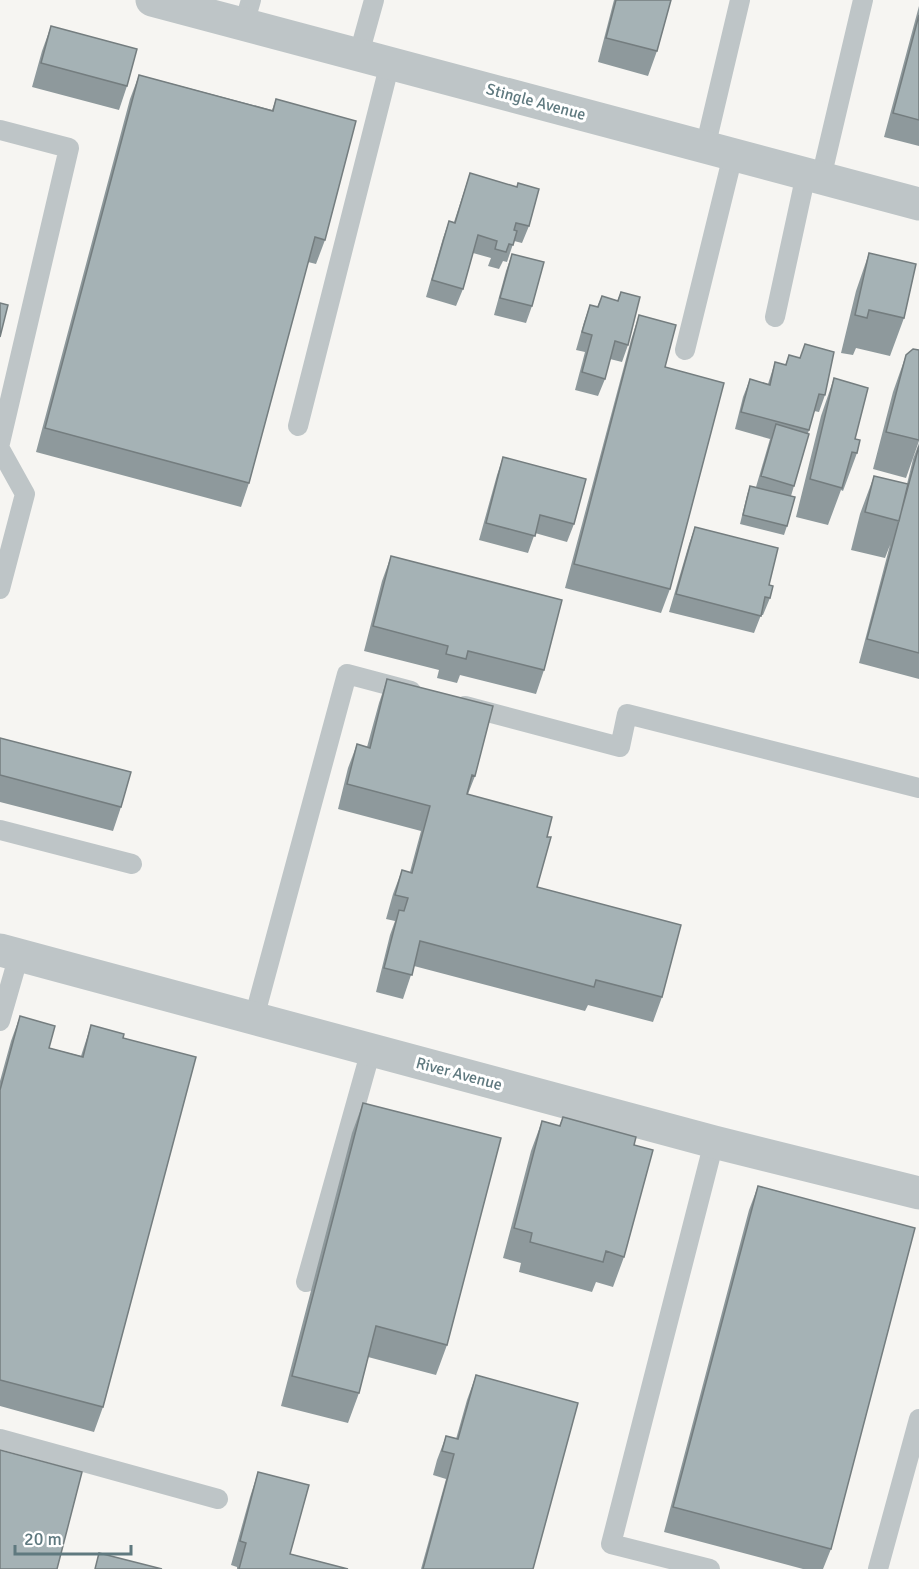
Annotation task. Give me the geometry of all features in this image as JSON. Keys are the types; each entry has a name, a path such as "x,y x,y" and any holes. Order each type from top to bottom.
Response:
{"street":[{"name":"Stingle Avenue","path":"152,0 247,12 374,58 919,204"},
{"name":"River Avenue","path":"10,952 714,1142 919,1193"}],"lane":[{"path":"298,426 374,58 374,0"},
{"path":"685,350 719,152 740,0"},
{"path":"776,317 863,0"},
{"path":"0,130 69,148 3,418 0,443"},
{"path":"0,449 25,494 0,588"},
{"path":"254,1018 347,674 426,695"},
{"path":"449,701 620,747 627,714 919,788"},
{"path":"0,830 132,864"},
{"path":"0,1021 10,952"},
{"path":"306,1282 371,1050"},
{"path":"710,1569 610,1544 714,1142"},
{"path":"878,1569 919,1420"},
{"path":"0,1439 218,1499"}],"building":[{"path":"616,0 671,0 657,51 606,38"},
{"path":"919,15 919,120 893,113"},
{"path":"51,26 137,49 127,86 41,63"},
{"path":"139,75 273,111 276,99 356,121 325,240 315,237 249,483 45,428"},
{"path":"470,173 517,187 518,183 539,189 529,226 516,223 514,230 517,231 513,245 509,244 506,252 495,249 497,241 478,235 463,289 432,280 449,221 455,223"},
{"path":"869,253 916,264 904,318 869,310 867,318 855,315"},
{"path":"512,254 544,262 532,306 500,298"},
{"path":"621,292 640,297 628,345 615,341 605,379 582,372 592,335 582,332 590,305 598,307 602,296 618,301"},
{"path":"0,303 8,305 0,337"},
{"path":"639,315 676,325 665,367 724,383 670,589 574,564"},
{"path":"805,344 834,352 825,395 819,394 809,430 741,412 750,379 770,385 775,362 786,365 789,355 800,358"},
{"path":"913,349 919,350 919,440 886,432 906,355"},
{"path":"834,378 868,388 855,439 860,440 857,453 852,452 842,488 810,479"},
{"path":"776,424 809,434 794,486 761,476"},
{"path":"919,446 919,653 867,639"},
{"path":"503,457 586,479 574,524 540,515 535,536 486,523"},
{"path":"874,476 908,484 899,521 865,512"},
{"path":"750,486 795,497 787,526 743,515"},
{"path":"695,527 778,548 769,585 773,586 770,598 765,597 761,616 676,594"},
{"path":"391,556 562,600 544,670 468,651 466,659 446,654 448,646 373,626"},
{"path":"387,679 493,706 475,776 472,775 467,794 552,817 547,837 551,837 537,887 681,925 662,997 596,980 594,987 420,941 412,975 384,968 399,910 404,911 408,898 395,895 402,870 412,873 430,806 347,784 357,744 370,748"},
{"path":"0,738 131,772 121,807 0,775"},
{"path":"20,1016 55,1026 49,1048 83,1057 91,1025 124,1034 123,1038 196,1057 103,1407 0,1380 0,1090"},
{"path":"363,1103 501,1138 447,1345 376,1326 359,1393 292,1376"},
{"path":"563,1117 636,1137 634,1145 653,1150 624,1257 606,1251 603,1262 530,1242 532,1233 514,1228 542,1121 560,1126"},
{"path":"758,1186 915,1228 831,1549 673,1507"},
{"path":"476,1375 578,1403 533,1569 423,1569 454,1454 442,1451 446,1436 458,1439"},
{"path":"0,1450 82,1472 57,1569 0,1569"},
{"path":"258,1472 309,1485 290,1554 348,1569 239,1569 246,1543 240,1541"},
{"path":"99,1553 162,1569 95,1569"}]}
